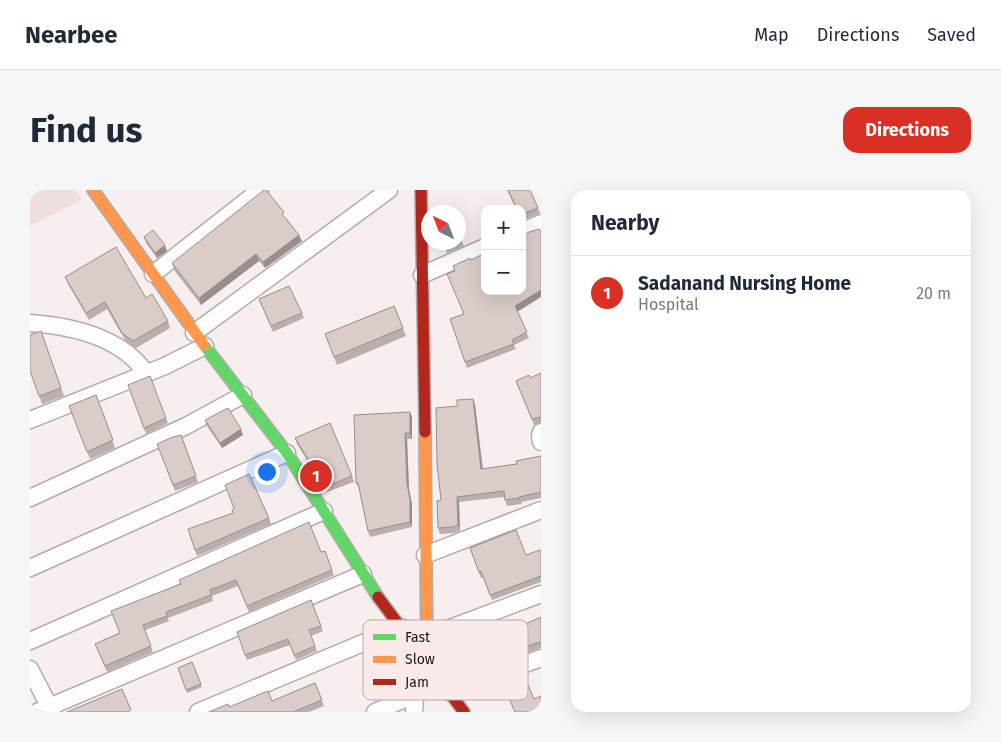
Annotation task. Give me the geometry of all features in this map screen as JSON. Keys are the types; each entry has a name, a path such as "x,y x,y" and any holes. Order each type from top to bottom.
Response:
{"street":[{"path":"93,190 194,333 206,346 287,453 363,574 396,620"},
{"path":"153,274 260,190"},
{"path":"194,333 389,190"},
{"path":"424,191 422,275 426,375 424,620"},
{"path":"526,229 541,223"},
{"path":"422,275 481,249"},
{"path":"30,323 68,327 109,343 140,364 146,373"},
{"path":"30,420 146,373 206,346"},
{"path":"30,498 186,426 243,395"},
{"path":"541,432 541,442"},
{"path":"30,568 287,453"},
{"path":"425,555 541,510"},
{"path":"30,641 324,512"},
{"path":"30,669 46,710 363,574"},
{"path":"487,620 541,594"},
{"path":"198,712 363,643"},
{"path":"528,663 541,658"},
{"path":"375,712 402,700"},
{"path":"455,700 464,712"}],"shaded area":[{"path":"30,190 76,190 82,200 30,226"}],"building":[{"path":"264,190 284,212 282,214 299,235 263,262 256,254 199,298 172,263"},
{"path":"508,190 530,190 538,208 526,212 526,205 515,205"},
{"path":"539,229 541,232 541,290 515,306 527,332 512,340 514,344 465,362 450,319 464,314 447,274 455,271 453,266 481,255 481,295 526,295 526,234"},
{"path":"153,230 165,245 155,253 144,237"},
{"path":"116,247 146,298 152,294 168,321 133,341 122,333 105,302 86,313 65,277"},
{"path":"289,286 302,313 271,326 259,299"},
{"path":"394,306 403,328 334,357 325,334"},
{"path":"41,331 61,388 39,396 30,371 30,335"},
{"path":"541,373 541,417 532,419 516,381 529,375 530,378"},
{"path":"150,376 166,418 144,428 128,385"},
{"path":"96,395 113,440 87,452 69,406"},
{"path":"473,399 481,469 517,464 516,461 541,456 541,492 505,500 504,491 457,497 458,525 438,528 437,501 441,500 437,464 436,408 457,406 457,400"},
{"path":"228,408 241,429 220,443 205,420"},
{"path":"410,412 410,433 405,433 410,522 368,531 358,483 356,483 354,415"},
{"path":"330,423 352,476 325,487 295,438"},
{"path":"181,435 196,476 173,485 157,444"},
{"path":"249,474 269,518 195,550 188,529 233,513 232,510 234,508 225,485"},
{"path":"309,522 321,552 325,551 332,570 247,606 236,580 210,590 211,595 166,612 167,616 143,625 151,646 105,666 95,644 120,633 111,611 181,584 179,580"},
{"path":"516,530 526,555 540,550 541,576 490,595 470,548"},
{"path":"311,600 321,626 309,630 315,646 294,655 288,639 245,655 237,632"},
{"path":"541,617 541,643 528,646 528,623"},
{"path":"192,662 201,684 186,690 178,668"},
{"path":"315,683 322,700 293,712 209,712 228,704 229,707 268,691 272,701"},
{"path":"528,684 534,699 541,696 541,712 515,712 510,700 528,700"},
{"path":"122,689 131,710 127,712 67,712"}],"traffic: fast":[{"path":"204,345 287,453 378,597"}],"traffic: slow":[{"path":"93,190 204,345"},
{"path":"425,432 427,620"}],"traffic: jam":[{"path":"421,190 425,432"},
{"path":"378,597 395,620"},
{"path":"455,700 464,712"}],"place":[{"name":"Sadanand Nursing Home","path":"316,476"}]}
